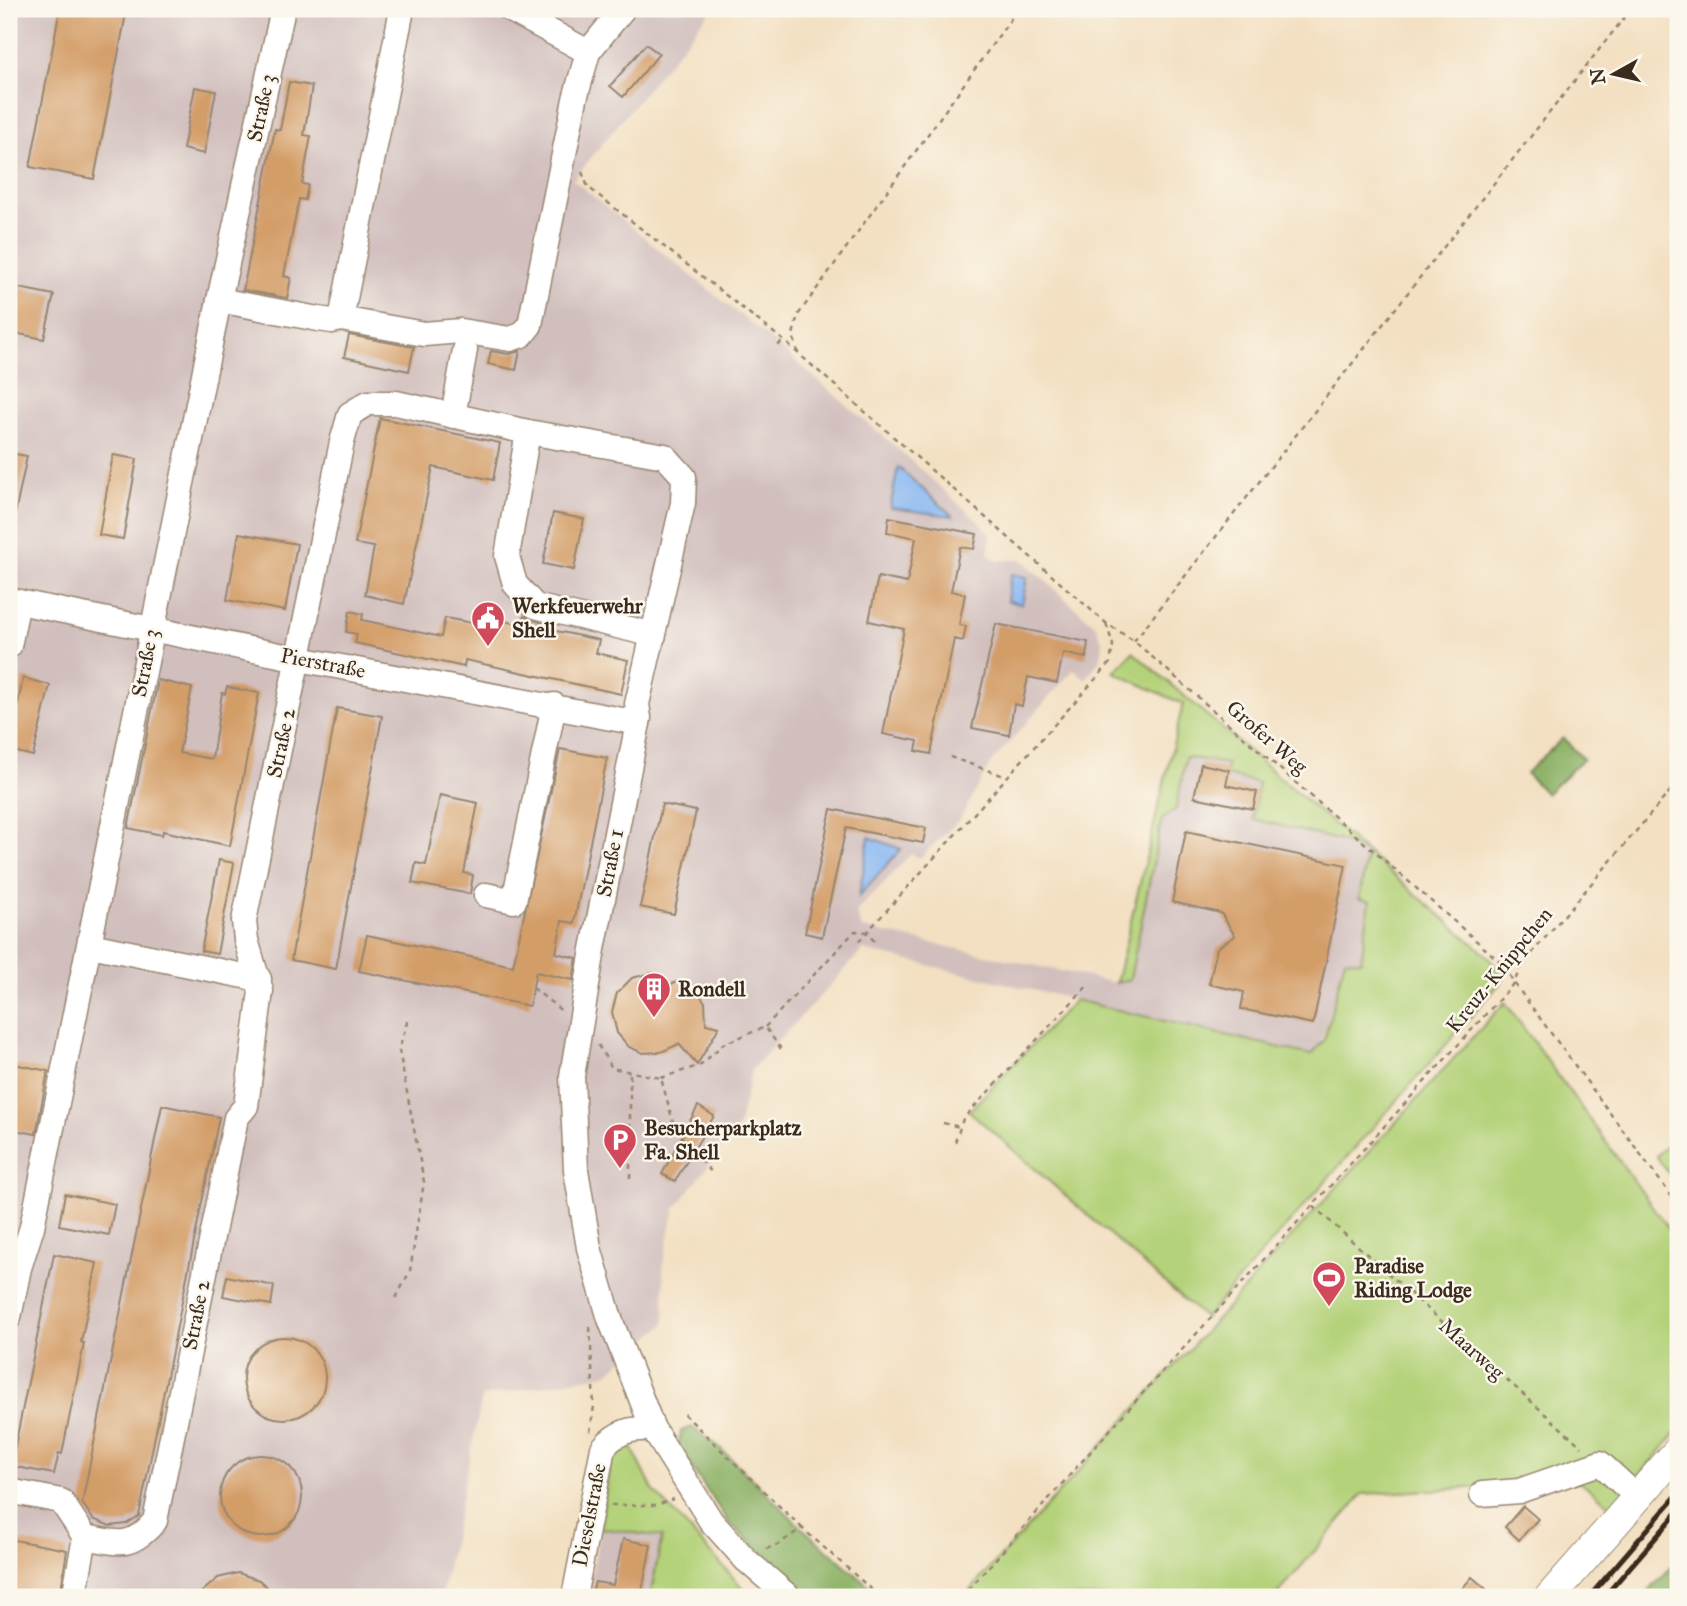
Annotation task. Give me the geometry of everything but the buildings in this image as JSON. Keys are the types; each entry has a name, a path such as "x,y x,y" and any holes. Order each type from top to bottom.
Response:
{"main road":[{"path":"1550,1597 1678,1451"}],"street":[{"name":"Straße 3","path":"9,1317 16,1251 32,1227 219,300 283,9"},
{"path":"341,319 402,9"},
{"path":"509,9 588,52"},
{"path":"219,300 318,319 341,319 424,334 461,331 510,339 522,335 530,326 575,99 588,52 623,9"},
{"path":"453,415 465,350"},
{"name":"Straße 2","path":"85,1537 125,1544 142,1537 155,1521 236,1118 246,1106 261,991 246,940 244,921 350,414 368,404 396,403 528,432 665,456 684,477 683,503 638,705 638,723"},
{"path":"528,432 507,556 515,584 535,606 653,635"},
{"path":"9,646 13,601"},
{"name":"Pierstraße","path":"13,601 299,659 554,705 638,723"},
{"path":"486,895 514,901 554,705"},
{"name":"Straße 1","path":"638,723 576,1014 572,1076 576,1170 589,1248 610,1319 653,1429 712,1521 746,1560 789,1597"},
{"path":"90,945 259,979"},
{"name":"Dieselstraße","path":"574,1597 603,1448 613,1436 636,1428 653,1429"},
{"path":"1482,1494 1520,1491 1600,1463 1637,1497"},
{"path":"9,1491 61,1501 85,1537 74,1597"}],"path":[{"path":"799,354 793,335 798,315 1018,9"},
{"path":"1134,640 1630,9"},
{"name":"Grofer Weg","path":"581,170 588,187 783,340 1106,623 1134,640 1504,965 1514,983 1678,1205"},
{"path":"778,346 783,340"},
{"path":"859,941 1110,663 1113,645 1106,623"},
{"path":"950,757 1007,777"},
{"name":"Kreuz-Knippchen","path":"962,1597 1514,983 1521,966 1678,782"},
{"path":"533,988 576,1014 591,1027 598,1048 612,1069 661,1077 701,1065 723,1044 765,1027 855,931 866,933 876,943"},
{"path":"955,1142 969,1111 1087,986"},
{"path":"396,1298 410,1271 424,1182 399,1050 408,1019"},
{"path":"765,1027 781,1049"},
{"path":"630,1073 630,1184"},
{"path":"661,1077 675,1129 713,1174"},
{"path":"943,1123 960,1127"},
{"name":"Maarweg","path":"1313,1206 1600,1463"},
{"path":"589,1442 594,1406 590,1319"},
{"path":"684,1414 802,1528 880,1597"},
{"path":"591,1504 657,1504 680,1496"},
{"path":"746,1560 779,1544 802,1528"}],"shaded area":[{"path":"9,9 712,9 573,180 765,335 898,449 991,533 988,554 998,561 1021,559 1097,627 1103,643 1101,658 1086,679 1074,669 991,763 960,819 920,858 911,854 856,912 862,928 1116,983 1129,979 1162,819 1176,809 1186,757 1228,765 1226,775 1258,783 1367,853 1359,899 1370,901 1361,962 1345,959 1319,1049 1311,1055 863,950 752,1069 738,1127 675,1209 663,1264 665,1324 606,1374 482,1397 441,1597 9,1597"},
{"path":"600,1528 663,1536 650,1597 587,1597"}],"green space":[{"path":"1133,652 1489,957 1504,979 1205,1318 969,1111 1075,1000 1311,1055 1324,1040 1345,959 1361,961 1370,901 1359,899 1367,853 1345,842 1253,819 1258,783 1226,775 1227,764 1186,757 1176,809 1162,819 1130,979 1116,983 1183,704 1114,672"},
{"path":"1563,738 1583,759 1546,794 1526,773"},
{"path":"1505,1002 1678,1242 1678,1431 1612,1507 1564,1468 1502,1486 1363,1494 1275,1597 964,1597"},
{"path":"1676,1136 1678,1139 1678,1186 1656,1156"},
{"path":"692,1427 720,1448 802,1528 882,1597 812,1597 729,1523 678,1447 681,1431"},
{"path":"629,1442 653,1490 751,1597 650,1597 662,1537 600,1528 612,1453"},
{"path":"1678,1559 1678,1597 1644,1597"}],"water":[{"path":"898,467 953,516 890,508"},
{"path":"1011,574 1027,577 1022,604 1007,601"},
{"path":"869,837 901,849 859,896"}],"railway":[{"path":"1589,1597 1678,1494"},
{"path":"1604,1597 1678,1512"}],"place":[{"name":"Werkfeuerwehr Shell","path":"488,648"},
{"name":"Rondell","path":"654,1019"},
{"name":"Besucherparkplatz Fa. Shell","path":"620,1170"},
{"name":"Paradise Riding Lodge","path":"1329,1308"}]}
